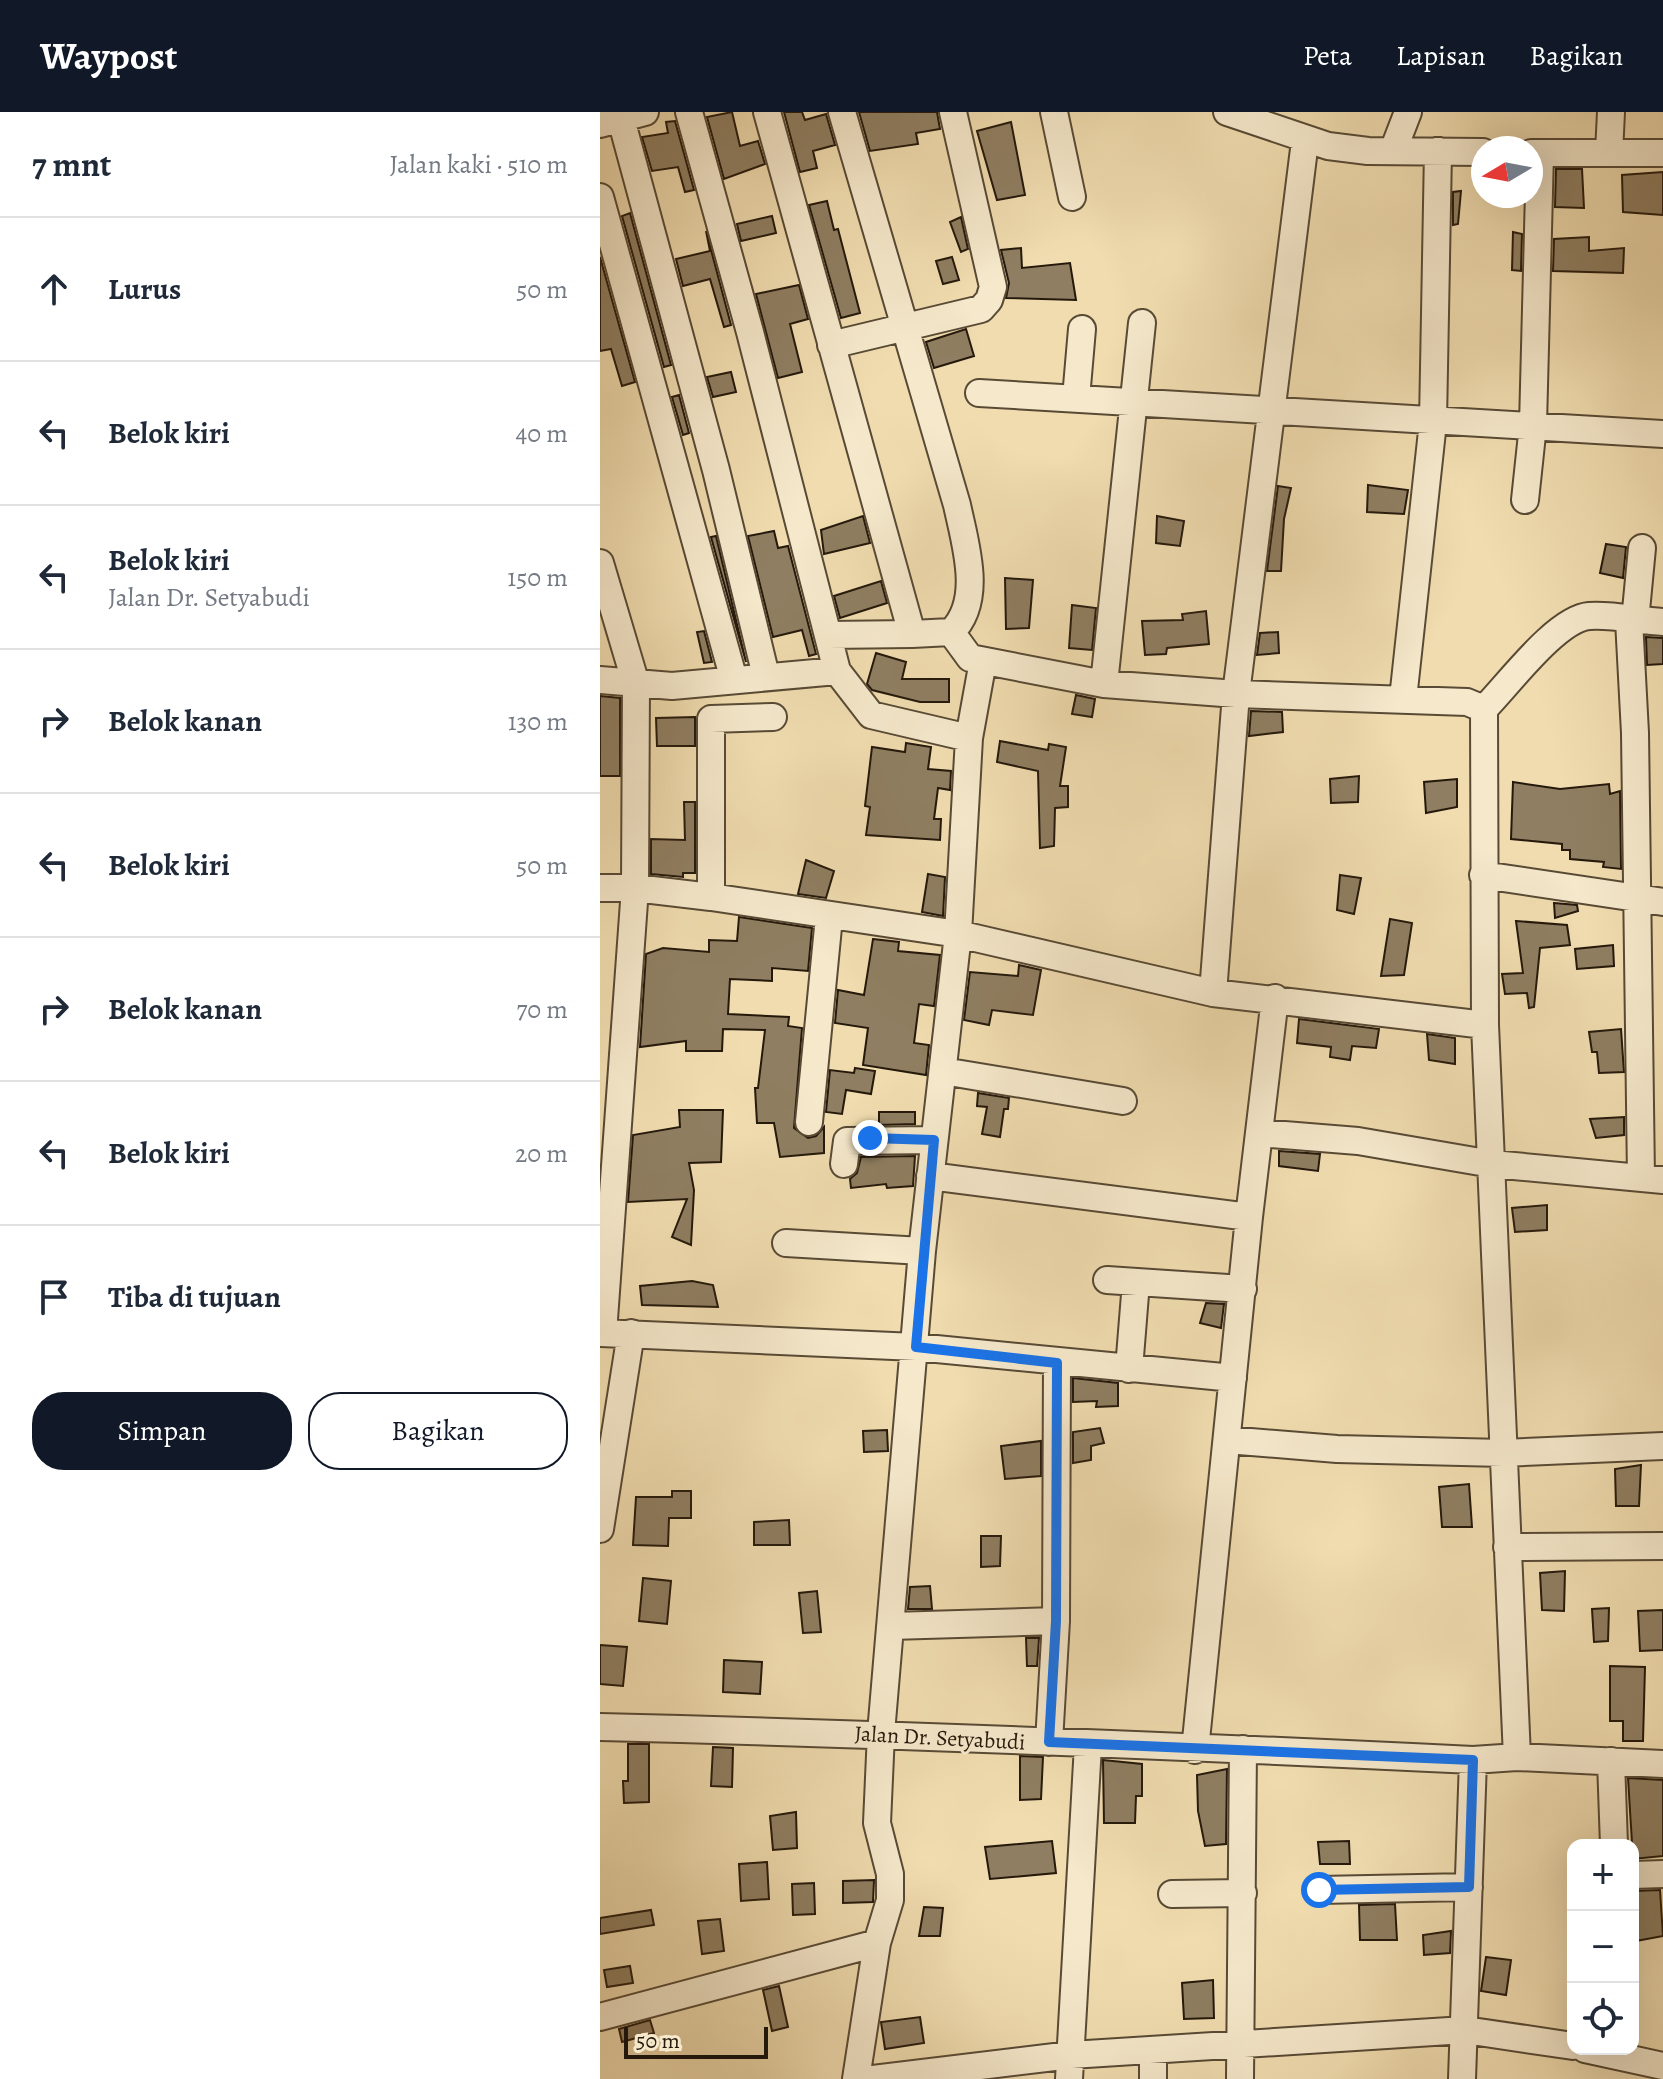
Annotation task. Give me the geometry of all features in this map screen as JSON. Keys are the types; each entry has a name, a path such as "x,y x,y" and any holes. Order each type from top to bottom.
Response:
{"street":[{"path":"689,112 837,671 871,715 969,738"},
{"path":"767,112 912,634"},
{"path":"828,635 951,632 964,615 969,599 964,539 944,455 842,112"},
{"path":"831,345 981,309 989,300 993,287 953,112"},
{"path":"1054,112 1072,197"},
{"path":"1227,112 1258,118 1305,141 1347,149 1471,152"},
{"path":"1393,151 1408,112"},
{"path":"1609,153 1611,112"},
{"path":"622,118 716,470 766,676"},
{"path":"1213,993 1236,694 1305,141"},
{"path":"1403,699 1433,422 1438,151"},
{"path":"1543,153 1663,153"},
{"path":"600,197 734,680"},
{"path":"1525,500 1533,425 1535,208"},
{"path":"1104,684 1142,323"},
{"path":"1076,398 1082,329"},
{"path":"979,393 1663,434"},
{"path":"1259,1133 1358,1141 1492,1164 1652,1179 1650,899 1632,621 1642,548"},
{"path":"600,563 636,684 635,888 601,1333 916,1347 1233,1378"},
{"path":"1517,1757 1485,1025 1484,709 1553,635 1569,623 1588,616 1663,622"},
{"path":"951,632 970,658 1104,684 1236,694 1467,702 1484,709"},
{"path":"856,2079 877,1943 890,1900 890,1874 877,1823 881,1733 922,1251 958,934 969,738 983,661"},
{"path":"600,680 672,686 837,671"},
{"path":"711,897 711,719 773,717"},
{"path":"1483,875 1650,899"},
{"path":"600,888 635,888 711,897 958,934 1213,993 1485,1025"},
{"path":"809,1122 829,917"},
{"path":"1195,1750 1249,1217 1275,998"},
{"path":"943,1071 1123,1101"},
{"path":"844,1164 847,1141 934,1140"},
{"path":"930,1176 1249,1217"},
{"path":"786,1243 922,1251"},
{"path":"1107,1280 1243,1289"},
{"path":"1129,1369 1136,1282"},
{"path":"600,1529 631,1333"},
{"path":"1049,1742 1056,1621 1057,1363"},
{"path":"1227,1440 1337,1449 1503,1453 1663,1446"},
{"path":"1507,1547 1663,1546"},
{"path":"891,1626 1056,1621"},
{"name":"Jalan Dr. Setyabudi","path":"600,1727 881,1733 1195,1750 1243,1749 1473,1760 1517,1757 1663,1764"},
{"path":"1070,2067 1088,1745"},
{"path":"1240,2079 1243,1749"},
{"path":"1462,2079 1473,1760"},
{"path":"1611,1761 1614,1839"},
{"path":"1639,1875 1663,1874"},
{"path":"1319,1890 1469,1887"},
{"path":"1172,1894 1243,1893"},
{"path":"600,2017 877,1943"},
{"path":"873,2079 1070,2067 1153,2050 1465,2030 1567,2045"},
{"path":"1153,2050 1153,2079"},
{"path":"1613,2055 1663,2066"}],"building":[{"path":"732,112 740,146 758,141 765,164 724,179 707,117"},
{"path":"784,112 802,112 805,120 826,114 835,145 813,151 817,168 800,172"},
{"path":"859,112 937,112 940,129 916,133 918,144 870,151"},
{"path":"675,121 694,190 685,192 678,167 652,171 642,137 668,133 666,122"},
{"path":"1011,122 1025,195 997,200 977,131"},
{"path":"1556,169 1582,169 1584,208 1555,207"},
{"path":"1663,172 1663,215 1623,212 1622,175"},
{"path":"1461,191 1458,224 1453,225 1453,192"},
{"path":"827,201 834,230 838,229 860,313 841,318 809,205"},
{"path":"630,213 671,365 664,367 622,216"},
{"path":"772,216 776,233 741,241 737,224"},
{"path":"961,217 968,249 961,252 950,222"},
{"path":"706,231 731,325 724,327 710,279 683,286 676,259 710,251"},
{"path":"1513,232 1522,234 1521,271 1512,270"},
{"path":"1589,237 1589,251 1624,248 1623,273 1553,271 1554,239"},
{"path":"1021,248 1022,268 1070,263 1076,300 1006,298 1009,283 1001,250"},
{"path":"600,257 635,382 622,386 611,349 600,351"},
{"path":"952,257 959,280 943,284 936,261"},
{"path":"799,285 808,319 790,324 802,372 778,378 756,294"},
{"path":"966,329 974,356 934,368 926,342"},
{"path":"731,372 736,392 713,397 707,377"},
{"path":"679,395 689,433 683,435 672,397"},
{"path":"1368,485 1408,490 1404,514 1367,512"},
{"path":"1278,486 1291,488 1284,519 1281,571 1267,571"},
{"path":"863,516 870,543 824,554 821,530"},
{"path":"1157,516 1184,521 1180,546 1156,543"},
{"path":"774,531 778,548 788,546 816,654 809,656 802,630 773,637 748,536"},
{"path":"716,536 746,662 711,537"},
{"path":"1606,544 1626,547 1623,578 1600,573"},
{"path":"1005,578 1033,580 1029,628 1006,629"},
{"path":"881,581 887,603 840,618 834,596"},
{"path":"1072,605 1096,608 1092,650 1069,648"},
{"path":"1206,611 1209,644 1167,648 1166,654 1145,655 1142,621 1183,620 1182,614"},
{"path":"704,631 712,662 704,663 697,632"},
{"path":"1278,632 1279,653 1257,655 1260,633"},
{"path":"1646,637 1663,638 1663,664 1647,665"},
{"path":"876,653 906,662 902,679 949,679 949,702 920,702 872,690 867,684"},
{"path":"1076,695 1095,699 1092,717 1072,714"},
{"path":"600,696 620,698 620,776 600,776"},
{"path":"1251,711 1282,712 1283,732 1249,736"},
{"path":"695,717 695,746 657,746 656,718"},
{"path":"1000,741 1048,750 1049,744 1066,747 1060,786 1068,786 1068,807 1055,808 1054,846 1040,848 1038,771 997,762"},
{"path":"906,743 931,747 928,769 951,771 950,790 938,788 934,819 941,819 940,840 866,835 870,807 865,806 872,747 905,752"},
{"path":"1359,776 1358,802 1331,803 1330,779"},
{"path":"1457,779 1457,807 1426,813 1424,782"},
{"path":"1513,782 1560,789 1609,784 1610,794 1620,791 1621,869 1603,867 1604,862 1570,859 1570,850 1562,850 1562,844 1511,839"},
{"path":"684,802 695,802 695,873 683,873 683,877 651,874 651,839 685,840"},
{"path":"806,860 834,871 826,898 798,894"},
{"path":"928,874 945,877 943,916 922,912"},
{"path":"1340,875 1361,878 1354,914 1337,910"},
{"path":"1554,903 1577,905 1578,911 1555,918"},
{"path":"739,917 812,928 808,971 772,968 772,981 730,979 728,1014 789,1017 788,1026 802,1028 794,1128 808,1138 816,1136 824,1127 824,1153 780,1157 774,1123 757,1123 755,1088 758,1088 765,1030 723,1029 722,1051 686,1051 686,1041 640,1047 646,954 663,948 709,952 709,940 737,941"},
{"path":"1390,919 1412,923 1404,975 1381,976"},
{"path":"1516,921 1567,925 1570,945 1540,948 1534,1007 1529,1008 1527,993 1505,994 1502,974 1523,973"},
{"path":"873,939 899,942 898,951 940,955 934,1006 919,1004 914,1043 929,1045 926,1075 863,1065 868,1028 835,1023 838,990 864,995"},
{"path":"1613,945 1614,966 1577,969 1575,949"},
{"path":"1019,965 1041,970 1033,1015 992,1010 989,1025 964,1020 970,972 1018,976"},
{"path":"1299,1019 1379,1029 1376,1048 1352,1046 1350,1060 1330,1057 1331,1047 1297,1043"},
{"path":"1621,1029 1624,1072 1599,1073 1597,1052 1592,1052 1589,1032"},
{"path":"1427,1034 1455,1038 1455,1064 1429,1060"},
{"path":"855,1068 875,1071 871,1094 846,1090 842,1114 826,1112 830,1070 854,1073"},
{"path":"978,1093 1009,1098 1000,1137 982,1134 987,1107 977,1106"},
{"path":"679,1110 723,1110 721,1162 689,1163 694,1190 691,1245 672,1237 687,1199 628,1202 633,1135 680,1127"},
{"path":"879,1112 915,1112 915,1124 879,1125"},
{"path":"1624,1117 1624,1135 1596,1138 1590,1119"},
{"path":"1279,1151 1320,1154 1318,1171 1279,1166"},
{"path":"915,1156 913,1186 887,1188 886,1184 851,1188 850,1179 857,1173 861,1157"},
{"path":"1547,1205 1547,1230 1515,1232 1512,1208"},
{"path":"692,1281 713,1285 718,1307 642,1305 640,1286"},
{"path":"1206,1303 1224,1304 1221,1328 1200,1323"},
{"path":"1073,1378 1118,1383 1118,1406 1096,1407 1097,1401 1073,1402"},
{"path":"1100,1428 1104,1443 1091,1446 1091,1460 1073,1463 1073,1432"},
{"path":"887,1430 888,1451 864,1452 863,1431"},
{"path":"1041,1441 1041,1476 1005,1479 1001,1446"},
{"path":"1641,1465 1639,1506 1616,1506 1615,1469"},
{"path":"1469,1484 1472,1527 1442,1527 1439,1487"},
{"path":"672,1491 691,1491 691,1518 669,1518 668,1546 633,1545 636,1497 672,1497"},
{"path":"789,1520 790,1545 754,1545 754,1522"},
{"path":"981,1536 1001,1536 1000,1566 981,1567"},
{"path":"1565,1571 1564,1611 1542,1610 1540,1573"},
{"path":"643,1578 671,1581 667,1624 639,1621"},
{"path":"930,1586 932,1609 908,1609 910,1587"},
{"path":"817,1591 821,1632 803,1633 799,1593"},
{"path":"1609,1608 1608,1641 1594,1642 1592,1609"},
{"path":"1663,1610 1663,1650 1640,1651 1638,1611"},
{"path":"1026,1638 1039,1638 1037,1666 1027,1666"},
{"path":"600,1645 627,1647 623,1686 600,1684"},
{"path":"724,1660 762,1662 760,1694 723,1692"},
{"path":"1610,1666 1645,1667 1643,1741 1623,1741 1623,1721 1610,1721"},
{"path":"628,1744 649,1744 649,1802 624,1803 623,1781 628,1781"},
{"path":"713,1747 733,1748 732,1787 711,1786"},
{"path":"1020,1756 1043,1757 1041,1799 1020,1800"},
{"path":"1103,1760 1142,1764 1142,1796 1136,1796 1135,1823 1104,1823"},
{"path":"1227,1769 1226,1844 1205,1846 1198,1811 1197,1775"},
{"path":"1628,1778 1663,1780 1663,1856 1639,1858 1639,1839 1632,1839"},
{"path":"796,1812 797,1848 773,1850 770,1816"},
{"path":"1052,1841 1056,1873 990,1879 985,1847"},
{"path":"1349,1841 1350,1864 1320,1864 1318,1842"},
{"path":"767,1862 769,1899 741,1901 739,1864"},
{"path":"874,1880 873,1902 843,1903 843,1881"},
{"path":"814,1883 815,1914 793,1915 792,1884"},
{"path":"1660,1890 1663,1936 1639,1940 1639,1891"},
{"path":"1395,1904 1397,1940 1360,1940 1359,1905"},
{"path":"924,1907 943,1908 940,1936 919,1936"},
{"path":"651,1910 654,1925 600,1934 600,1918"},
{"path":"720,1919 724,1951 702,1954 698,1921"},
{"path":"1451,1931 1450,1953 1424,1955 1423,1935"},
{"path":"1486,1957 1511,1960 1506,1995 1481,1991"},
{"path":"630,1966 633,1983 607,1987 604,1970"},
{"path":"1213,1980 1214,2018 1184,2019 1182,1983"},
{"path":"779,1986 788,2027 772,2031 763,1990"},
{"path":"920,2017 924,2043 885,2049 881,2022"},
{"path":"650,2020 654,2033 622,2042 619,2029"}],"route":[{"path":"870,1138 934,1140 916,1347 1057,1363 1056,1621 1049,1742 1473,1760 1469,1887 1319,1890"}]}
